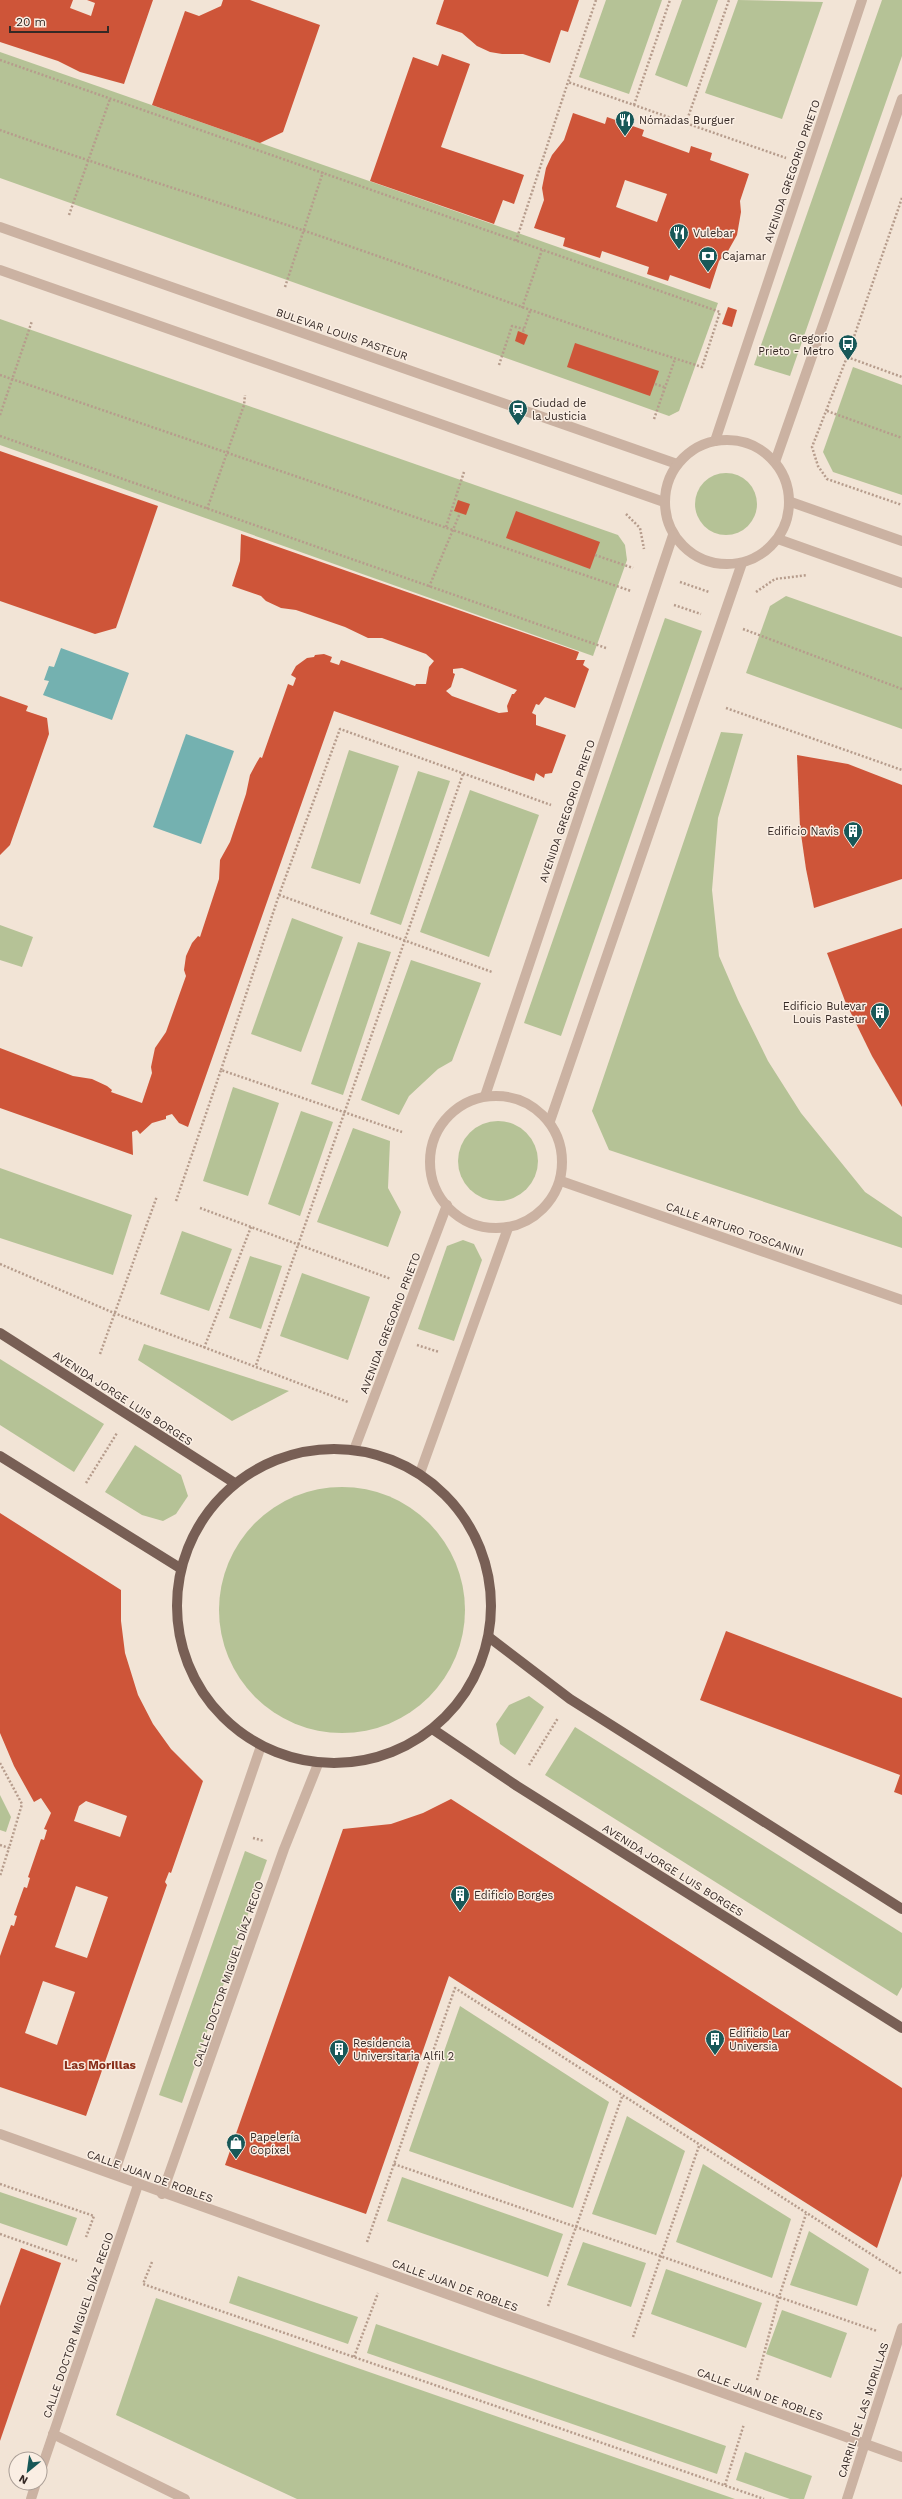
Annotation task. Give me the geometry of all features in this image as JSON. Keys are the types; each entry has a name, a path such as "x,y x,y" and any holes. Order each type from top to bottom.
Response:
{"main road":[{"name":"AVENIDA JORGE LUIS BORGES","path":"0,1333 233,1482"},
{"path":"315,1449 354,1450 387,1457 420,1473 456,1504 481,1545 492,1591 490,1638 470,1689 434,1730 399,1751 359,1763 318,1764 289,1758 261,1746 219,1715 190,1671 176,1621 180,1568 194,1530 218,1498 233,1482 281,1456 315,1449"},
{"path":"0,1456 180,1568"},
{"path":"490,1638 570,1699 902,1909"},
{"name":"AVENIDA JORGE LUIS BORGES","path":"434,1730 517,1786 902,2028"}],"street":[{"name":"AVENIDA GREGORIO PRIETO","path":"715,440 862,0"},
{"path":"775,462 902,99"},
{"name":"BULEVAR LOUIS PASTEUR","path":"0,227 677,464"},
{"path":"0,270 664,502"},
{"path":"715,440 748,443 775,462 784,475 791,502 786,524 778,539 762,554 742,563 722,565 703,560 686,550 673,535 666,519 664,502 667,481 677,464 693,448 715,440"},
{"path":"791,502 902,542"},
{"name":"AVENIDA GREGORIO PRIETO","path":"485,1096 658,575 673,535"},
{"path":"778,539 902,583"},
{"path":"550,1121 742,563"},
{"path":"485,1096 519,1098 550,1121 563,1154 560,1181 543,1210 508,1228 470,1223 440,1198 429,1164 435,1134 452,1111 485,1096"},
{"name":"CALLE ARTURO TOSCANINI","path":"560,1181 902,1300"},
{"name":"AVENIDA GREGORIO PRIETO","path":"354,1450 447,1205"},
{"path":"420,1473 508,1228"},
{"path":"114,2174 261,1746"},
{"name":"CALLE DOCTOR MIGUEL DÍAZ RECIO","path":"162,2194 284,1849 318,1764"},
{"name":"CALLE JUAN DE ROBLES","path":"0,2134 114,2174 162,2194 902,2457"},
{"name":"CALLE DOCTOR MIGUEL DÍAZ RECIO","path":"47,2451 138,2185"},
{"name":"CARRIL DE LAS MORILLAS","path":"847,2499 863,2444 902,2328"},
{"path":"53,2434 185,2499"}],"path":[{"path":"516,240 596,0"},
{"path":"634,105 670,0"},
{"path":"686,123 729,0"},
{"path":"0,60 720,312 702,367 530,311 304,231 88,161 0,130"},
{"path":"568,82 776,154"},
{"path":"69,215 110,98"},
{"path":"285,287 323,172"},
{"path":"902,198 847,357 812,447 818,466 827,479 902,505"},
{"path":"522,308 542,250"},
{"path":"499,365 512,326 524,331 530,311"},
{"path":"0,415 32,321"},
{"path":"847,357 902,377"},
{"path":"654,419 675,359"},
{"path":"0,375 722,622 902,689"},
{"path":"655,384 664,387"},
{"path":"207,509 244,405 245,395"},
{"path":"827,411 902,438"},
{"path":"0,436 606,648"},
{"path":"446,527 464,472"},
{"path":"623,510 640,528 648,569 658,575 742,601 775,579 807,574 815,577"},
{"path":"429,587 460,513"},
{"path":"595,555 633,568"},
{"path":"726,708 902,770"},
{"path":"176,1201 279,895 340,729 551,805"},
{"path":"256,1365 463,774"},
{"path":"279,895 405,942 492,972"},
{"path":"221,1070 402,1132"},
{"path":"100,1354 157,1196"},
{"path":"200,1208 391,1279"},
{"path":"204,1348 251,1227"},
{"path":"0,1264 204,1348 256,1365 348,1402"},
{"path":"412,1343 442,1353"},
{"path":"86,1484 117,1432"},
{"path":"529,1765 560,1715"},
{"path":"0,1763 22,1804 0,1876"},
{"path":"251,1837 270,1843"},
{"path":"0,1845 9,1848"},
{"path":"359,2264 455,1988 622,2097 902,2274"},
{"path":"540,2329 575,2226 622,2097"},
{"path":"626,2359 660,2256 699,2146"},
{"path":"394,2164 899,2338"},
{"path":"0,2184 94,2216 86,2237"},
{"path":"725,2485 751,2403 778,2297 806,2214"},
{"path":"0,2234 77,2261"},
{"path":"152,2262 143,2284 764,2499"},
{"path":"354,2357 386,2274"}],"green space":[{"path":"606,0 662,0 629,94 579,77"},
{"path":"682,0 718,0 687,87 655,75"},
{"path":"738,0 823,2 782,119 705,93"},
{"path":"882,0 902,0 902,56 790,376 754,365"},
{"path":"0,52 718,303 679,411 669,416 0,178"},
{"path":"0,319 618,535 625,545 627,560 593,656 0,445"},
{"path":"853,367 902,385 902,495 833,472 823,452"},
{"path":"726,473 743,478 748,482 752,487 757,504 752,521 748,526 743,530 726,535 709,530 704,526 700,521 695,504 700,487 704,482 709,478"},
{"path":"786,596 902,637 902,729 746,673 770,606"},
{"path":"665,618 702,631 561,1036 524,1023"},
{"path":"721,732 743,734 718,818 712,890 719,956 738,1000 768,1061 801,1113 865,1192 902,1217 902,1248 609,1150 592,1111"},
{"path":"349,750 399,766 360,884 311,868"},
{"path":"418,771 450,781 401,925 370,914"},
{"path":"470,790 539,815 489,957 420,932"},
{"path":"292,918 343,937 301,1052 251,1034"},
{"path":"0,925 33,937 22,967 0,960"},
{"path":"358,942 391,952 343,1095 311,1084"},
{"path":"411,960 481,983 452,1061 438,1069 409,1096 399,1115 361,1100"},
{"path":"233,1087 279,1103 248,1196 203,1181"},
{"path":"301,1111 333,1122 300,1216 268,1204"},
{"path":"498,1121 513,1124 526,1133 535,1146 538,1161 535,1176 526,1189 513,1198 498,1201 483,1198 470,1189 461,1176 458,1161 461,1146 470,1133 483,1124"},
{"path":"353,1128 390,1141 388,1188 401,1212 388,1247 317,1222"},
{"path":"0,1168 132,1215 113,1275 0,1238"},
{"path":"182,1231 232,1249 209,1311 160,1294"},
{"path":"463,1240 474,1244 482,1260 454,1341 418,1329 447,1246"},
{"path":"250,1256 282,1266 261,1329 229,1318"},
{"path":"302,1273 370,1297 348,1360 280,1336"},
{"path":"144,1344 289,1391 232,1421 138,1360"},
{"path":"0,1359 104,1424 74,1472 0,1425"},
{"path":"135,1445 181,1475 188,1496 176,1514 163,1521 142,1515 105,1492"},
{"path":"342,1487 366,1490 389,1497 410,1508 429,1523 444,1542 455,1563 462,1586 465,1610 462,1634 455,1657 444,1678 429,1697 410,1712 389,1723 366,1730 342,1733 318,1730 295,1723 274,1712 255,1697 240,1678 229,1657 222,1634 219,1610 222,1586 229,1563 240,1542 255,1523 274,1508 295,1497 318,1490"},
{"path":"529,1696 544,1707 515,1755 500,1744 496,1724 509,1705"},
{"path":"575,1727 902,1933 902,1987 897,1996 545,1775"},
{"path":"0,1795 11,1817 6,1832 0,1830"},
{"path":"245,1851 267,1860 182,2103 159,2095"},
{"path":"460,2006 609,2102 573,2208 409,2151"},
{"path":"627,2116 685,2151 656,2235 592,2214"},
{"path":"703,2164 791,2219 772,2278 676,2242"},
{"path":"402,2177 563,2234 548,2277 387,2221"},
{"path":"0,2192 77,2218 67,2246 0,2223"},
{"path":"809,2231 869,2269 857,2306 790,2285"},
{"path":"583,2242 646,2263 631,2307 567,2285"},
{"path":"666,2269 762,2303 746,2348 651,2314"},
{"path":"238,2276 358,2317 348,2344 229,2303"},
{"path":"156,2298 735,2499 297,2499 116,2415"},
{"path":"782,2310 847,2333 831,2378 766,2354"},
{"path":"376,2324 726,2446 717,2474 367,2353"},
{"path":"745,2452 812,2476 804,2499 790,2499 736,2480"}],"water":[{"path":"61,648 129,673 112,720 43,695 49,681 44,680 49,666 54,667"},
{"path":"186,734 234,751 201,844 153,827"}],"building":[{"path":"0,0 73,0 70,8 91,16 95,3 87,0 153,0 124,84 80,72 58,61 0,42"},
{"path":"223,0 250,0 320,25 283,132 260,143 152,105 185,11 199,16 221,6"},
{"path":"444,0 579,0 568,32 561,30 550,63 523,54 502,54 490,52 477,46 462,33 436,24"},
{"path":"442,54 470,64 441,147 524,175 514,204 503,200 494,224 370,181 413,57 438,66"},
{"path":"573,113 605,124 607,117 644,130 642,136 689,153 691,146 712,153 710,160 749,174 740,201 741,212 737,235 728,251 719,261 710,289 670,275 668,281 647,274 649,267 602,251 600,258 563,246 565,238 534,228 544,200 542,188 546,168 552,155 564,140","holes":["625,180 667,194 657,222 616,207"]},
{"path":"728,307 737,310 732,327 722,324"},
{"path":"518,331 528,335 524,345 515,341"},
{"path":"575,343 659,371 650,396 567,367"},
{"path":"0,451 158,506 116,628 95,634 0,601"},
{"path":"458,500 470,504 466,515 454,511"},
{"path":"516,511 600,542 590,569 506,538"},
{"path":"241,534 579,652 576,660 585,660 583,665 589,669 575,708 545,697 539,705 536,704 532,713 536,715 536,725 566,735 552,773 545,774 544,778 536,773 534,781 334,711 188,1127 179,1123 172,1114 166,1116 166,1119 152,1123 140,1134 137,1130 132,1132 133,1155 0,1108 0,1048 73,1076 92,1079 107,1086 112,1090 111,1092 142,1103 152,1073 151,1067 155,1048 166,1032 186,976 184,970 186,956 192,943 198,936 200,937 219,879 220,860 230,842 246,794 250,775 260,757 262,758 288,684 293,686 296,678 291,675 296,666 307,658 324,654 332,657 330,662 339,665 341,660 415,686 416,684 426,684 429,667 434,661 426,654 382,638 368,638 345,627 296,610 281,608 266,601 261,596 232,586 240,561","holes":["462,668 517,690 514,694 512,694 507,706 508,712 499,713 452,696 446,691 451,687 455,674 453,673 453,669"]},
{"path":"0,696 28,706 26,711 47,718 49,734 10,845 0,855"},
{"name":"Edificio Navis","path":"797,755 848,764 902,785 902,879 814,908 806,869 800,827"},
{"name":"Edificio Bulevar Louis Pasteur","path":"902,928 902,1107 872,1056 845,1001 827,953"},
{"path":"0,1513 121,1590 121,1621 125,1653 138,1695 153,1724 171,1749 203,1781 171,1873 169,1872 165,1882 167,1885 86,2116 0,2087 0,1956 11,1925 14,1926 17,1916 14,1915 24,1887 27,1888 30,1878 28,1877 41,1839 44,1840 47,1830 44,1829 51,1813 41,1798 34,1802 14,1766 0,1733","holes":["86,1801 127,1816 120,1837 74,1821 79,1806","76,1886 108,1897 87,1958 55,1947","43,1981 75,1992 57,2045 25,2033"]},
{"path":"726,1631 902,1698 902,1795 894,1792 900,1775 700,1700"},
{"path":"451,1799 902,2088 902,2176 877,2248 449,1976 366,2214 225,2165 343,1829 391,1824 423,1813"},
{"path":"21,2248 61,2263 0,2441 0,2306"}],"place":[{"name":"Nómadas Burguer","path":"625,137"},
{"name":"Vulebar","path":"679,250"},
{"name":"Cajamar","path":"708,273"},
{"name":"Gregorio Prieto - Metro","path":"848,361"},
{"name":"Ciudad de la Justicia","path":"518,426"},
{"name":"Edificio Navis","path":"853,848"},
{"name":"Edificio Bulevar Louis Pasteur","path":"880,1029"},
{"name":"Edificio Borges","path":"460,1912"},
{"name":"Edificio Lar Universia","path":"715,2056"},
{"name":"Residencia Universitaria Alfil 2","path":"339,2066"},
{"name":"Papelería Copíxel","path":"236,2160"}],"district":[{"name":"Las Morillas","path":"100,2065"}]}
